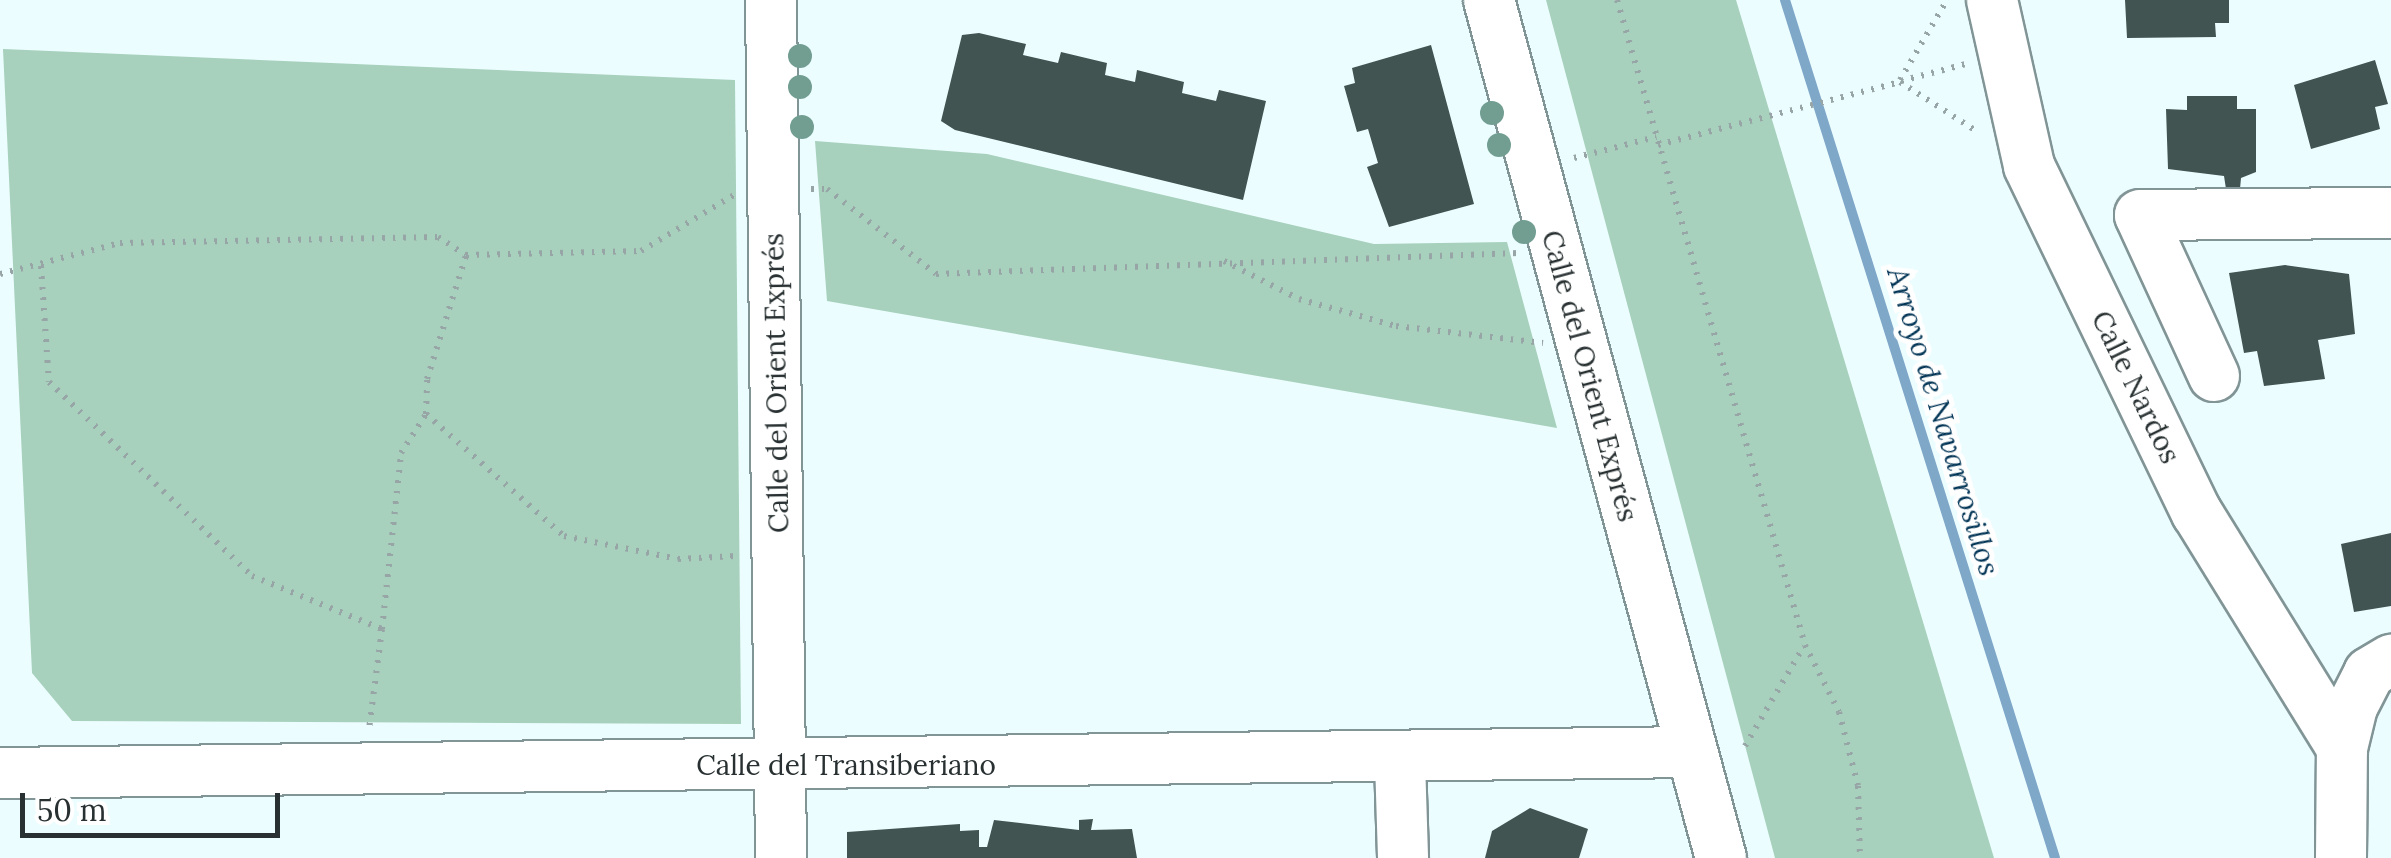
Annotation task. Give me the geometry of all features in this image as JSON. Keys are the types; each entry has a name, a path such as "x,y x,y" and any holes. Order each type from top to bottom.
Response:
{"street":[{"name":"Calle del Orient Exprés","path":"771,0 782,858"},
{"name":"Calle del Orient Exprés","path":"1489,0 1721,858"},
{"name":"Calle Nardos","path":"1992,0 2000,55 2029,166 2196,513 2342,748"},
{"path":"2214,376 2140,215 2391,213"},
{"path":"2341,858 2342,748 2369,673 2391,660"},
{"name":"Calle del Transiberiano","path":"0,773 1400,761 1691,752"},
{"path":"1400,761 1402,858"}],"path":[{"path":"1617,0 1804,644 1839,712 1858,786 1860,858"},
{"path":"1900,82 1948,0"},
{"path":"1534,168 1657,142 2000,55"},
{"path":"1900,82 2029,166"},
{"path":"0,274 120,243 438,237 466,255 641,251 736,194 774,188 827,188 936,274 1223,260 1520,253"},
{"path":"366,770 401,454 426,414 426,379 466,255"},
{"path":"1223,260 1300,299 1396,326 1543,344"},
{"path":"41,266 49,382 252,576 382,629"},
{"path":"426,414 564,536 678,559 778,556"},
{"path":"1746,746 1804,644"}],"green space":[{"path":"1546,0 1736,0 1994,858 1775,858"},
{"path":"3,49 735,80 741,724 72,721 32,673"},
{"path":"815,141 987,154 1374,244 1507,242 1557,428 827,301"}],"building":[{"path":"2125,0 2229,0 2229,23 2215,23 2216,37 2127,38"},
{"path":"979,33 1026,44 1023,55 1058,63 1061,52 1107,63 1105,75 1135,82 1137,70 1184,82 1182,93 1216,101 1219,90 1266,101 1243,200 955,130 941,121 962,35"},
{"path":"1431,45 1474,204 1389,227 1367,167 1378,163 1368,129 1357,132 1344,86 1355,83 1352,68"},
{"path":"2375,60 2388,104 2375,107 2380,129 2311,149 2294,85"},
{"path":"2187,96 2237,96 2237,109 2256,109 2256,172 2241,178 2240,189 2226,189 2224,176 2168,169 2166,109 2187,110"},
{"path":"2285,265 2349,274 2355,334 2318,340 2325,379 2264,386 2257,351 2244,353 2229,273"},
{"path":"2391,533 2391,606 2354,612 2341,544"},
{"path":"1530,808 1588,829 1579,858 1485,858 1492,831"},
{"path":"1093,819 1091,830 1132,829 1137,858 847,858 847,832 960,824 960,831 979,830 979,847 987,847 994,820 1079,830 1079,820"}],"waterway":[{"name":"Arroyo de Navarrosillos","path":"1785,0 2055,858"}]}
